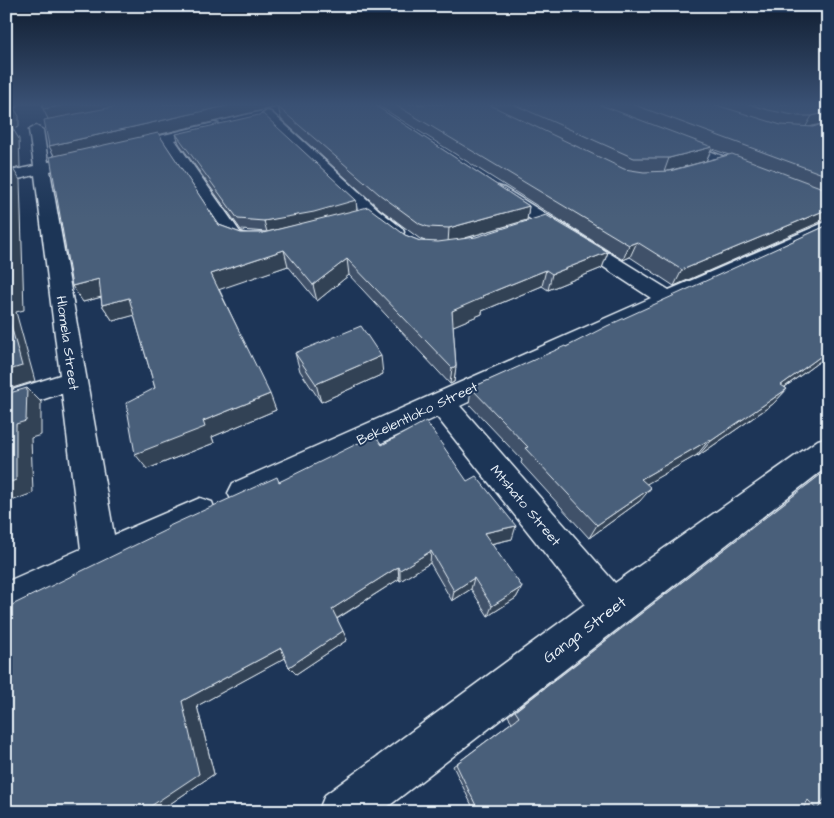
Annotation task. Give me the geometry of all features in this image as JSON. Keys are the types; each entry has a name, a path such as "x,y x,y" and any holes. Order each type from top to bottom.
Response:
{"street":[{"name":"Hlomela Street","path":"37,142 43,168 100,557"},
{"path":"116,150 149,142"},
{"path":"170,142 233,236 256,242 276,238"},
{"path":"292,142 373,214 412,245"},
{"path":"677,142 767,178"},
{"path":"6,177 70,162"},
{"path":"702,169 724,162"},
{"path":"488,184 536,224 668,298"},
{"path":"354,219 373,214"},
{"name":"Bekelentloko Street","path":"6,601 828,226"},
{"path":"6,402 73,380"},
{"name":"Mtshato Street","path":"440,402 612,608"},
{"name":"Ganga Street","path":"342,812 612,608 825,454"}],"building":[{"path":"6,142 12,142 12,154 6,156"},
{"path":"48,142 66,142 49,146"},
{"path":"117,142 164,142 219,225 241,233 263,233 368,207 405,235 420,241 438,242 476,237 546,215 608,252 552,274 546,270 482,296 484,297 452,311 456,366 452,368 347,259 313,285 284,250 211,274 270,394 203,421 205,427 135,454 126,403 155,388 129,298 102,305 99,279 72,286 50,157"},
{"path":"182,142 293,142 356,200 314,212 264,221 238,219"},
{"path":"319,142 431,142 529,206 449,228 428,227 420,224 379,194"},
{"path":"458,142 568,142 624,169 644,172 670,171 732,154 828,190 828,209 682,270 637,242 629,245"},
{"path":"599,142 699,142 712,147 669,158 634,158"},
{"path":"736,142 828,142 828,176"},
{"path":"12,167 11,296 6,297 6,169"},
{"path":"828,225 828,351 781,385 787,389 711,441 709,440 641,479 651,488 597,525 525,448 528,447 471,388 566,347 607,326"},
{"path":"6,307 22,366 6,371"},
{"path":"361,326 381,356 316,384 295,353"},
{"path":"27,388 26,421 16,424 16,480 6,484 6,394"},
{"path":"426,421 467,481 476,476 516,526 484,533 522,587 492,606 474,578 454,591 431,551 400,570 398,567 332,609 343,631 289,667 281,648 182,701 199,774 142,812 6,812 6,611 10,609 10,606 168,529 167,527 277,477 279,482 375,435 382,445"},
{"path":"828,469 828,796 817,810 808,800 801,812 479,812 456,764 519,717 515,711"}]}
